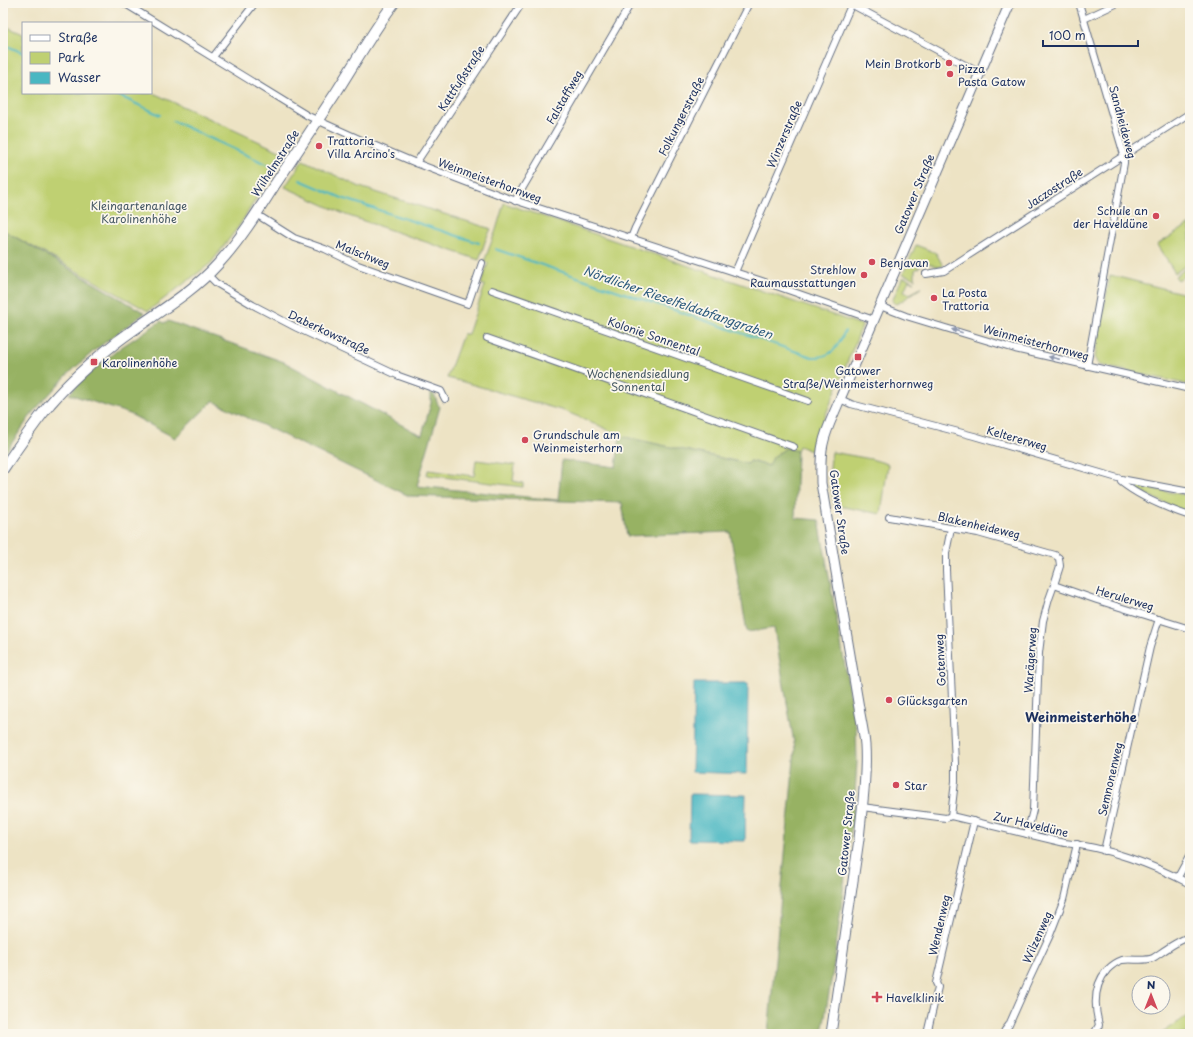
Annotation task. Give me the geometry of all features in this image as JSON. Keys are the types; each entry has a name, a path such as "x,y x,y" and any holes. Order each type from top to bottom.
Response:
{"main road":[{"name":"Wilhelmstraße","path":"3,469 22,440 63,390 118,341 184,294 219,264 256,214 394,3"},
{"name":"Gatower Straße","path":"831,1034 850,906 865,770 860,708 821,476 822,445 1010,3"}],"street":[{"name":"Weinmeisterhornweg","path":"124,3 317,121 416,163 514,200 736,272 874,320"},
{"path":"213,58 255,3"},
{"name":"Kattfußstraße","path":"416,163 522,3"},
{"name":"Falstaffweg","path":"514,200 631,3"},
{"name":"Folkungerstraße","path":"631,238 749,3"},
{"name":"Sandheideweg","path":"1079,3 1124,155 1124,167 1087,366"},
{"path":"1084,19 1118,3"},
{"path":"850,4 980,73"},
{"name":"Winzerstraße","path":"736,272 850,4"},
{"name":"Jaczostraße","path":"926,274 944,271 1190,113"},
{"name":"Malschweg","path":"256,214 294,238 325,249 358,265 468,304 482,263"},
{"name":"Daberkowstraße","path":"208,275 216,283 279,320 399,376 441,391 445,399"},
{"name":"Kolonie Sonnental","path":"492,290 808,402"},
{"name":"Weinmeisterhornweg","path":"880,306 1016,349 1190,389"},
{"path":"487,338 794,446"},
{"name":"Keltererweg","path":"840,400 974,436 1121,479 1190,492"},
{"path":"1121,479 1121,482 1129,488 1169,509 1190,516"},
{"name":"Blakenheideweg","path":"889,517 978,533 1054,555 1059,558 1060,561"},
{"name":"Gotenweg","path":"951,528 946,553 946,570 955,763 955,781 951,816"},
{"name":"Warägerweg","path":"1026,834 1033,810 1039,660 1043,621 1048,599 1060,566 1060,561"},
{"name":"Herulerweg","path":"1054,585 1190,629"},
{"name":"Semnonenweg","path":"1104,851 1150,647 1159,619"},
{"name":"Zur Haveldüne","path":"862,807 946,818 951,816 1065,843 1077,844 1139,862 1178,877 1190,884"},
{"name":"Wendenweg","path":"927,1034 938,987 936,983 974,821"},
{"name":"Wilzenweg","path":"1003,1034 1009,1025 1050,935 1064,899 1077,844"},
{"path":"1178,877 1190,855"},
{"path":"1094,1034 1099,1026 1096,1008 1096,992 1104,973 1110,967 1124,960 1145,960 1153,958 1190,936"}],"green space":[{"name":"Kleingartenanlage Karolinenhöhe","path":"3,25 22,34 22,94 152,94 152,92 286,154 276,167 239,226 211,263 148,311 3,230"},
{"path":"303,160 360,187 491,229 479,260 346,215 285,187"},
{"name":"Wochenendsiedlung Sonnental","path":"504,203 862,325 811,451 799,446 797,451 786,448 773,457 770,466 750,461 749,464 620,436 594,423 564,411 447,378 463,334 468,334 485,286 481,284 488,263 484,262"},
{"path":"1190,224 1190,263 1175,273 1157,245"},
{"path":"3,230 145,313 96,349 67,375 33,412 3,456"},
{"path":"916,245 936,253 943,266 938,267 929,263 924,263 915,270 915,279 903,274"},
{"path":"1190,266 1190,272 1178,280 1175,276"},
{"path":"1110,275 1190,295 1190,385 1099,365 1095,357"},
{"path":"902,278 906,278 914,282 909,280 904,291 910,294 922,287 899,303 895,304 892,301"},
{"path":"161,321 164,323 168,321 284,362 422,435 431,403 431,392 440,407 417,486 558,500 562,460 616,467 620,436 748,464 750,461 769,466 773,457 786,448 797,451 795,518 819,520 856,728 857,762 854,808 834,964 822,1034 768,1034 795,749 774,628 747,632 730,532 627,536 622,503 409,496 213,401 175,438 130,414 69,394 83,379 120,348"},
{"path":"832,452 871,459 888,464 881,514 834,505 830,473"},
{"path":"476,460 515,465 513,481 523,483 523,487 427,475 428,470 474,476"},
{"path":"1128,483 1190,496 1190,513 1150,496"},
{"path":"1190,1014 1190,1034 1161,1034"}],"water":[{"path":"694,683 748,683 747,774 692,772"},
{"path":"690,794 746,795 745,841 689,840"}],"waterway":[{"name":"Nördlicher Rieselfeldabfanggraben","path":"3,44 22,53"},
{"name":"Nördlicher Rieselfeldabfanggraben","path":"115,94 160,115"},
{"name":"Nördlicher Rieselfeldabfanggraben","path":"173,121 277,169"},
{"name":"Nördlicher Rieselfeldabfanggraben","path":"300,180 342,198 479,243"},
{"name":"Nördlicher Rieselfeldabfanggraben","path":"495,249 812,357 824,356 833,351 845,331"}],"place":[{"name":"Mein Brotkorb","path":"949,63"},
{"name":"Pizza Pasta Gatow","path":"950,74"},
{"name":"Trattoria Villa Arcino's","path":"319,146"},
{"name":"Schule an der Haveldüne","path":"1156,216"},
{"name":"Benjavan","path":"872,262"},
{"name":"Strehlow Raumausstattungen","path":"864,275"},
{"name":"La Posta Trattoria","path":"934,298"},
{"name":"Gatower Straße/Weinmeisterhornweg","path":"858,357"},
{"name":"Karolinenhöhe","path":"94,362"},
{"name":"Grundschule am Weinmeisterhorn","path":"525,440"},
{"name":"Glücksgarten","path":"889,700"},
{"name":"Star","path":"896,785"},
{"name":"Havelklinik","path":"877,997"}],"district":[{"name":"Weinmeisterhöhe","path":"1081,716"}]}
